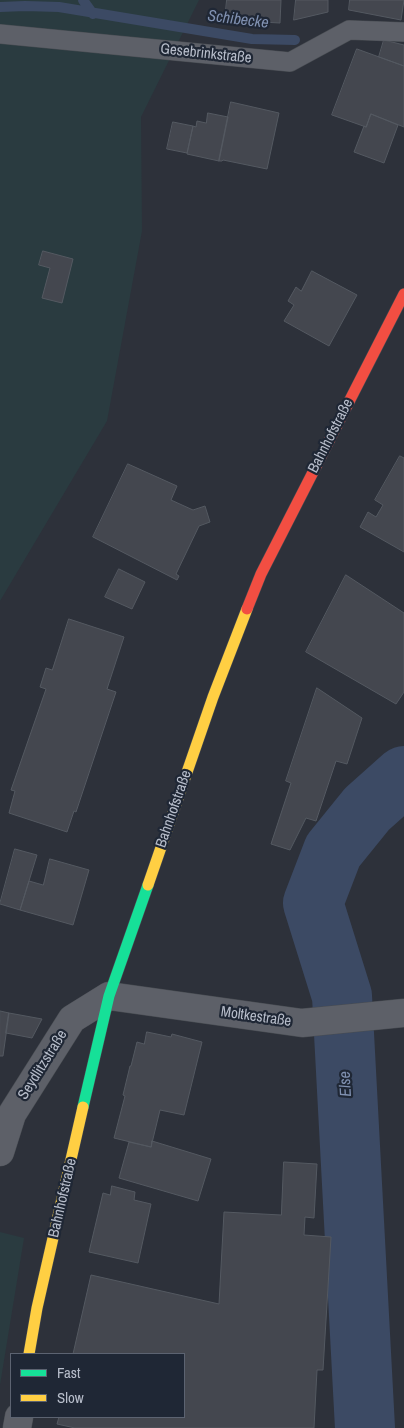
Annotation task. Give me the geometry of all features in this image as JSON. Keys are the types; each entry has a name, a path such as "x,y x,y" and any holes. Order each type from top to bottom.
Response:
{"street":[{"name":"Bahnhofstraße","path":"29,1353 37,1308 109,996 213,697 261,574 404,294"},
{"name":"Moltkestraße","path":"109,996 302,1023 395,1014"},
{"name":"Seydlitzstraße","path":"0,1152 12,1114 72,1019 109,996"}],"lane":[{"name":"Gesebrinkstraße","path":"0,34 290,62 349,30 404,32"}],"shaded area":[{"path":"0,0 199,0 141,117 142,231 107,421 0,601"},
{"path":"0,1232 24,1238 0,1385"}],"building":[{"path":"227,0 281,0 280,23 225,20"},
{"path":"296,0 328,0 328,12 294,20"},
{"path":"350,0 404,0 401,20 349,10"},
{"path":"384,40 404,45 404,66 379,57"},
{"path":"357,49 404,66 404,127 371,114 366,127 332,115"},
{"path":"231,102 279,113 267,169 223,160 219,161"},
{"path":"208,113 228,117 219,161 187,154 193,126 196,127 197,121 206,123"},
{"path":"371,114 398,125 384,163 354,152"},
{"path":"173,122 193,126 187,153 167,149"},
{"path":"43,251 73,259 62,303 42,298 50,268 39,265"},
{"path":"312,271 357,295 329,346 284,321 294,305 288,301 296,287 301,291"},
{"path":"400,456 404,458 404,552 360,527 368,512 376,517 383,505 375,500"},
{"path":"128,464 177,486 171,500 193,510 205,506 210,522 199,526 176,574 179,576 177,580 93,537"},
{"path":"119,569 145,582 132,609 105,597"},
{"path":"346,575 404,613 404,692 396,704 306,652"},
{"path":"69,619 124,637 107,689 116,692 76,812 74,811 67,832 9,813 15,791 11,790 46,689 40,687 46,668 52,670"},
{"path":"317,688 362,718 347,764 336,761 316,821 306,818 290,850 271,844 291,783 286,781"},
{"path":"15,849 37,855 20,910 0,904"},
{"path":"50,859 89,870 73,925 20,910 29,881 43,885"},
{"path":"0,1011 9,1013 3,1056 0,1056"},
{"path":"9,1013 42,1019 32,1038 6,1033"},
{"path":"147,1032 171,1037 172,1034 202,1042 184,1115 160,1110 151,1147 114,1138 137,1042 144,1044"},
{"path":"152,1141 211,1159 198,1201 119,1178 129,1142 151,1147"},
{"path":"284,1162 317,1164 314,1218 305,1217 304,1235 331,1237 323,1370 317,1370 314,1428 75,1428 57,1424 59,1418 185,1418 185,1353 73,1353 91,1275 219,1304 224,1212 281,1215"},
{"path":"112,1186 135,1192 134,1200 151,1204 138,1263 89,1252 103,1193 110,1195"}],"waterway":[{"path":"83,0 93,14"},
{"name":"Schibecke","path":"0,7 59,7 252,39 295,40"},
{"name":"Else","path":"365,1428 342,996 313,903 333,851 367,809 404,776"}],"traffic: fast":[{"path":"83,1107 109,996 148,885"}],"traffic: slow":[{"path":"148,885 213,697 247,609"},
{"path":"29,1353 37,1308 83,1107"}],"traffic: jam":[{"path":"247,609 261,574 404,294"}]}
